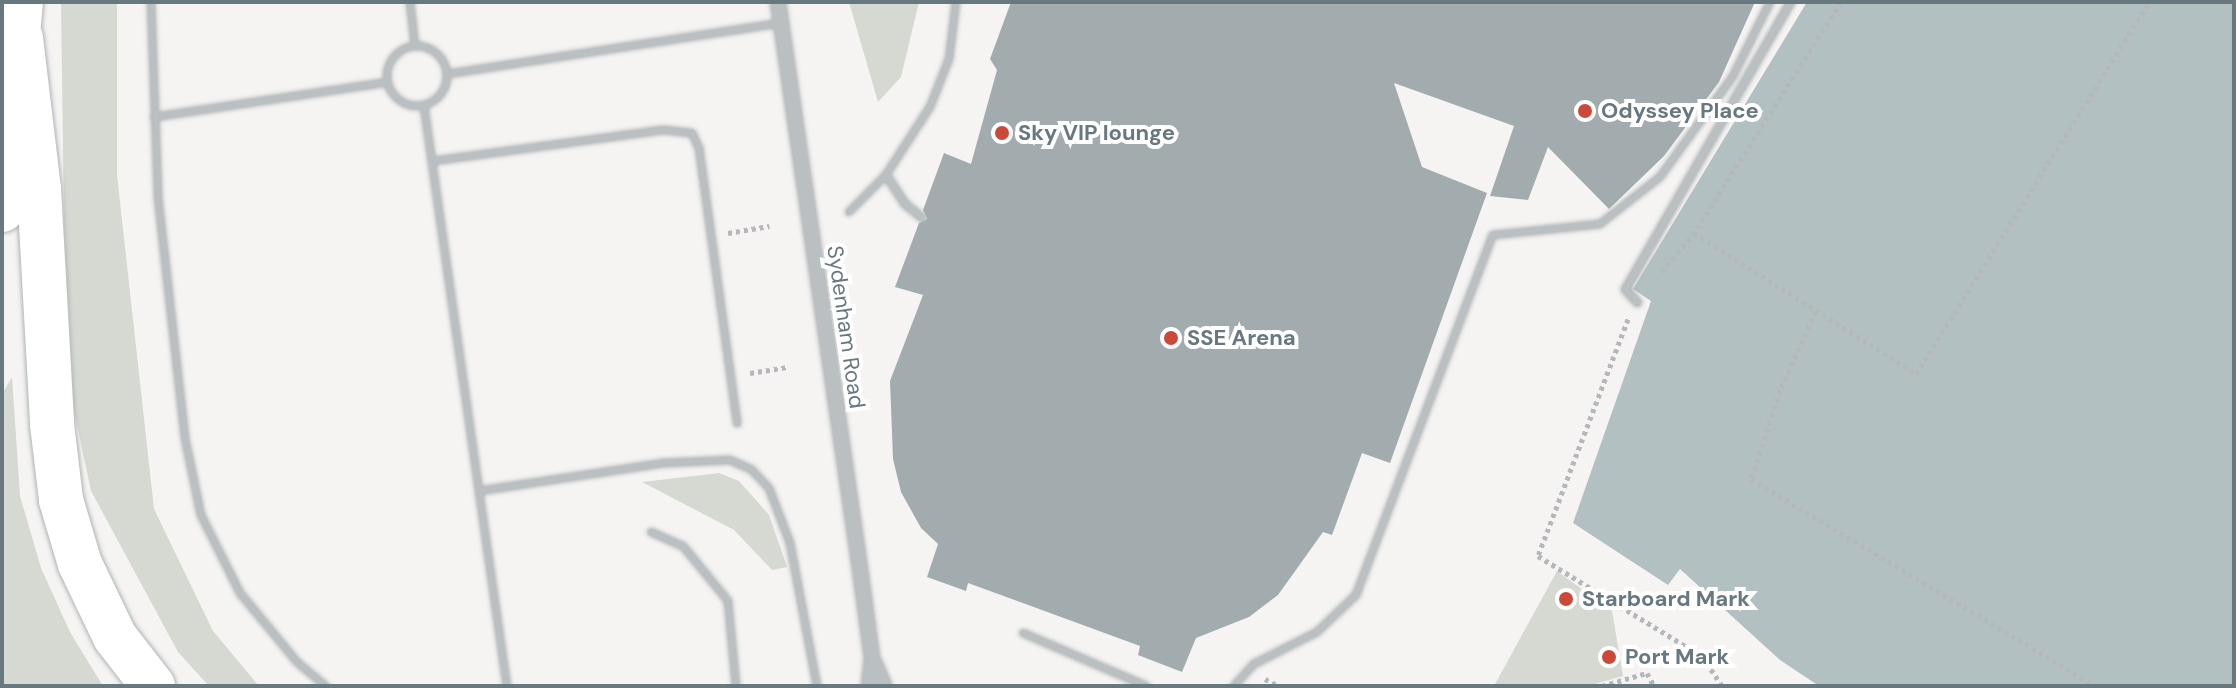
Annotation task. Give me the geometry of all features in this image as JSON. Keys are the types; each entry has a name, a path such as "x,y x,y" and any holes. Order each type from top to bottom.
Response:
{"highway":[{"path":"2,210 21,20"},
{"path":"21,20 39,189 52,424 61,500 80,564 115,637 153,686"}],"street":[{"name":"Sydenham Road","path":"778,2 872,658 869,686"},
{"path":"1637,302 1625,289 1790,2"},
{"path":"886,175 904,203 921,217"},
{"name":"Sydenham Road","path":"872,658 884,686"}],"lane":[{"path":"151,2 154,117 175,357 201,515 240,593 297,662 326,686"},
{"path":"410,2 415,46"},
{"path":"849,212 886,175 930,107 949,59 956,2"},
{"path":"1234,686 1254,664 1317,632 1356,595 1493,235 1600,224 1660,177 1733,76 1770,2"},
{"path":"447,74 781,23"},
{"path":"415,46 436,53 447,74 441,94 424,106 396,99 387,82 392,58 415,46"},
{"path":"154,117 387,82"},
{"path":"424,106 507,686"},
{"path":"433,161 678,129 692,133 699,148 737,423"},
{"path":"479,491 664,463 730,460 752,470 769,488 790,543 817,686"},
{"path":"651,532 683,546 728,601 736,686"},
{"path":"1023,633 1146,686"}],"path":[{"path":"1722,686 1702,656 1538,556 1616,341 1637,302 1694,233 1841,2"},
{"path":"1694,233 1916,374 2149,2"},
{"path":"711,235 769,226"},
{"path":"1816,311 1780,390 1751,479 2095,686"},
{"path":"730,377 789,367"},
{"path":"1602,686 1647,673 1654,686"}],"shaded area":[{"path":"61,2 117,2 117,175 154,509 213,631 259,686 209,686 178,652 91,491 74,411 64,225"},
{"path":"849,2 919,2 901,77 878,102"},
{"path":"1807,2 2234,2 2234,686 1819,686 1780,660 1680,569 1668,585 1573,523 1651,301 1633,289"},
{"path":"12,377 20,496 41,568 70,632 103,686 2,686 2,394"},
{"path":"719,473 739,481 769,515 787,567 772,570 734,530 642,482"},
{"path":"1557,571 1612,611 1623,676 1588,686 1494,686"}],"building":[{"name":"SSE Arena","path":"1011,2 1755,2 1719,82 1664,156 1609,209 1548,147 1528,200 1490,196 1514,126 1394,83 1422,167 1487,193 1390,463 1362,453 1332,535 1323,532 1278,595 1249,617 1196,638 1182,672 1138,655 1140,646 968,583 966,591 927,577 938,544 921,528 901,492 893,459 890,381 923,295 895,287 919,223 927,219 923,210 944,153 971,164 997,70 990,59"}],"place":[{"name":"Odyssey Place","path":"1585,111"},
{"name":"Sky VIP lounge","path":"1002,133"},
{"name":"SSE Arena","path":"1171,338"},
{"name":"Starboard Mark","path":"1566,599"},
{"name":"Port Mark","path":"1609,657"}]}
